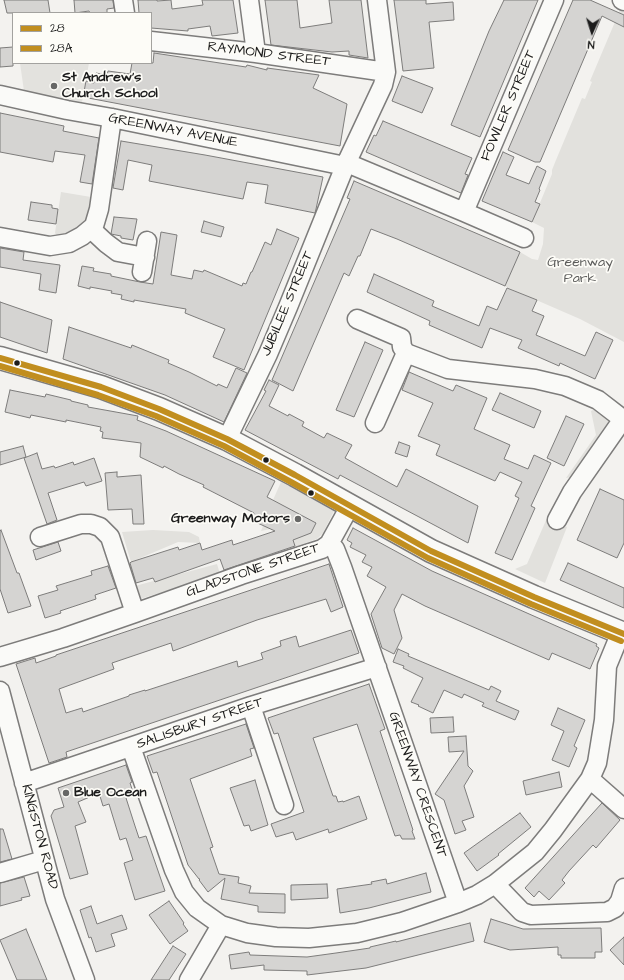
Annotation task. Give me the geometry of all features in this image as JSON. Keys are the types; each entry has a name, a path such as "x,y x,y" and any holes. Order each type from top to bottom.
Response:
{"main road":[{"path":"0,358 101,387 159,409 227,439 431,551 534,597 622,633"}],"street":[{"path":"123,0 125,12"},
{"path":"249,0 256,53"},
{"path":"377,0 386,72"},
{"name":"FOWLER STREET","path":"464,212 554,0"},
{"name":"RAYMOND STREET","path":"152,41 256,53 386,72"},
{"name":"JUBILEE STREET","path":"227,439 288,307 346,165 383,85 386,72"},
{"name":"GREENWAY AVENUE","path":"0,95 67,110 346,165 464,212 524,238"},
{"path":"0,237 50,246 69,243 82,236 94,226 99,209 112,118"},
{"path":"90,229 118,252 145,257"},
{"path":"357,319 401,338 402,347 406,353 448,369 535,379 565,386 598,400 624,419 572,492 557,520"},
{"path":"375,422 406,353"},
{"name":"GLADSTONE STREET","path":"0,657 136,613 241,575 322,549 329,544 350,506"},
{"path":"40,536 81,524 91,524 100,527 110,537 136,613"},
{"name":"GREENWAY CRESCENT","path":"329,544 335,549 342,567 458,903"},
{"path":"131,747 174,870 184,892 197,908 221,925 246,933 276,937 309,938 364,931 402,922 477,895 495,884 534,852 553,830 590,779 597,763 602,741 607,666 622,633"},
{"name":"SALISBURY STREET","path":"24,783 251,706 377,667"},
{"name":"KINGSTON ROAD","path":"1,695 55,899 86,980"},
{"path":"251,706 284,805"},
{"path":"590,779 624,809"},
{"path":"0,873 44,860"},
{"path":"495,884 522,912 531,915 601,912 619,913 620,901 624,888"},
{"path":"188,980 221,925"}],"shaded area":[{"name":"St Andrew's Church School","path":"20,64 89,64 82,102 24,91"},
{"name":"Greenway Motors","path":"281,482 334,510 335,509 323,533 317,539 282,551 275,528 261,531"}],"green space":[{"name":"Greenway Park","path":"620,10 624,12 624,342 580,319 504,286 520,252 532,259 538,260 543,244 544,228 532,222 582,98 585,99 592,82 590,81"},
{"path":"61,192 91,197 94,201 91,214 83,226 59,238 55,233"},
{"path":"595,409 611,418 611,423 572,477 566,478 596,435 591,411"},
{"path":"547,518 567,527 545,583 515,569 527,564"},
{"path":"153,530 189,532 199,537 200,543 178,542 131,562 122,532"},
{"path":"217,564 220,574 140,599 135,586"}],"building":[{"path":"4,0 48,0 50,12 7,13"},
{"path":"74,0 113,0 114,8 107,9 107,12 75,12"},
{"path":"138,0 171,0 172,9 203,5 202,0 233,0 238,33 212,36 210,26 188,29 188,31 152,28 152,12 139,12"},
{"path":"265,0 297,0 300,28 332,23 329,0 361,0 368,58 349,55 349,51 332,52 271,45"},
{"path":"394,0 426,0 426,4 453,2 454,20 429,22 434,68 403,71"},
{"path":"504,0 538,0 480,137 451,125 489,31"},
{"path":"573,0 590,0 624,15 624,27 602,16 540,162 535,162 508,150"},
{"path":"12,47 13,66 0,67 0,48"},
{"path":"154,53 246,67 247,65 267,70 267,68 319,75 313,88 347,104 340,146 83,97 86,81 94,83 96,73 107,75 108,71 130,74 132,64 153,63"},
{"path":"402,76 433,88 422,113 392,101"},
{"path":"0,113 64,126 63,131 99,138 92,184 80,182 85,155 55,151 53,162 0,152"},
{"path":"383,121 472,158 465,174 468,175 461,193 366,152"},
{"path":"121,141 323,177 315,213 265,203 268,185 247,182 243,199 149,181 152,165 128,160 123,190 113,188"},
{"path":"503,152 514,157 506,175 529,184 537,166 546,171 535,202 540,204 532,222 482,201"},
{"path":"354,181 520,252 505,286 371,229 360,256 358,256 349,276 344,273 293,391 272,380 350,199 347,198"},
{"path":"31,202 52,205 52,208 58,209 56,224 28,220"},
{"path":"114,217 137,219 133,240 121,238 121,236 111,234"},
{"path":"204,221 224,227 221,237 201,232"},
{"path":"277,229 299,238 244,370 213,357 225,329 185,313 186,309 134,300 134,302 121,299 122,295 111,293 112,291 90,287 90,289 78,286 82,266 94,268 93,271 111,274 111,276 153,284 161,232 177,235 171,275 192,279 194,270 203,272 204,270 242,286 243,283 246,284 265,242 271,245"},
{"path":"0,248 24,252 23,260 60,265 56,293 39,290 41,274 0,267"},
{"path":"374,274 434,301 432,306 479,326 487,306 497,310 507,288 537,300 532,311 544,316 536,335 585,356 596,332 613,340 595,379 560,363 559,366 518,348 522,340 490,328 482,348 429,325 430,321 367,292"},
{"path":"0,302 52,320 47,353 0,337"},
{"path":"69,327 131,348 132,345 169,360 168,363 217,386 218,384 227,388 236,368 247,373 224,422 165,395 63,359"},
{"path":"365,342 383,350 354,417 336,410"},
{"path":"409,372 453,391 456,385 487,398 474,429 510,445 504,459 528,469 534,455 551,463 531,506 535,508 512,560 495,553 519,498 515,496 522,482 500,472 495,481 436,455 440,445 418,436 433,403 402,390"},
{"path":"269,380 279,385 269,406 304,422 302,426 324,438 327,433 352,445 345,458 397,487 406,469 478,506 468,543 340,475 338,479 245,430 266,391 264,390"},
{"path":"10,390 45,397 46,394 88,405 88,407 138,416 137,420 166,431 275,481 267,497 316,523 311,533 293,540 295,546 224,570 220,559 155,582 153,578 136,583 130,563 131,562 178,547 179,550 200,543 202,550 232,540 233,545 275,531 251,520 254,513 203,487 204,485 164,466 163,468 140,457 141,443 102,438 103,432 100,431 101,427 31,415 30,418 5,412"},
{"path":"500,393 541,411 534,428 492,410"},
{"path":"566,416 584,424 564,466 547,458"},
{"path":"399,442 410,446 407,457 395,453"},
{"path":"23,446 26,457 0,465 0,452"},
{"path":"37,453 42,469 54,466 55,468 73,462 74,465 94,458 102,481 86,486 84,482 48,493 57,520 47,524 24,458"},
{"path":"117,472 117,477 141,475 144,524 133,524 132,509 108,510 105,473"},
{"path":"600,489 624,500 624,543 617,558 577,540"},
{"path":"353,528 432,571 597,644 596,646 599,648 590,669 552,653 549,660 425,606 402,594 394,610 402,638 394,654 382,648 371,614 386,587 367,576 372,567 362,562 366,555 350,547 352,543 347,540"},
{"path":"1,530 31,606 8,613 0,589"},
{"path":"58,542 61,551 36,560 33,550"},
{"path":"568,563 624,588 624,608 560,580"},
{"path":"329,564 343,607 331,612 326,599 257,620 173,651 171,643 112,663 114,669 59,689 66,713 82,708 83,712 129,695 237,661 238,667 263,659 261,653 281,646 280,641 296,636 299,647 351,630 359,653 66,752 67,757 49,763 16,664 35,658 36,663"},
{"path":"108,566 116,588 95,595 96,599 60,611 61,613 45,618 38,596 58,590 56,586 92,575 91,571"},
{"path":"398,649 409,654 408,656 489,690 491,686 501,691 496,701 519,711 515,720 482,706 484,703 464,694 462,698 444,690 433,713 411,702 423,678 403,668 404,666 393,662"},
{"path":"369,684 385,729 380,731 415,839 402,839 400,835 395,836 357,724 313,738 333,796 336,796 338,802 343,802 359,796 367,819 329,833 328,829 296,840 293,832 276,837 271,824 304,812 278,733 274,734 268,718"},
{"path":"558,708 585,720 574,746 577,748 569,767 552,760 564,731 551,725"},
{"path":"453,717 454,732 431,733 430,718"},
{"path":"246,724 254,748 250,749 252,756 190,779 213,847 210,848 219,874 239,877 238,883 251,886 249,893 285,894 285,913 258,912 258,906 221,899 225,878 208,892 199,880 200,879 188,865 157,772 153,773 147,756"},
{"path":"466,736 468,766 473,771 464,786 474,817 462,821 466,830 455,834 444,800 435,794 464,751 449,752 448,737"},
{"path":"126,765 132,782 130,783 134,795 126,798 139,838 146,836 165,891 135,900 124,863 133,860 126,838 120,840 109,804 103,806 99,793 78,802 86,822 75,826 88,874 70,879 51,816 54,810 64,807 58,788"},
{"path":"559,772 562,787 526,795 523,781"},
{"path":"255,780 268,825 251,831 249,825 244,826 230,788"},
{"path":"602,803 620,820 596,848 593,845 569,871 562,880 565,883 549,900 539,891 534,897 525,888"},
{"path":"520,813 531,827 498,854 499,855 477,871 464,853"},
{"path":"0,829 3,829 12,859 0,862"},
{"path":"426,873 431,892 369,908 340,913 337,889 372,884 371,882 386,879 387,884"},
{"path":"24,877 30,896 21,898 22,900 0,906 0,883"},
{"path":"327,884 328,898 291,900 291,885"},
{"path":"169,901 188,931 170,944 149,915"},
{"path":"91,906 97,924 122,915 127,929 111,934 115,946 96,952 91,937 89,938 80,910"},
{"path":"491,919 523,929 601,928 602,952 595,952 595,958 561,958 561,955 558,955 558,947 510,950 484,942"},
{"path":"470,923 474,941 366,968 307,975 307,971 264,970 264,965 231,969 229,955 249,952 250,955 307,957 370,948"},
{"path":"26,929 47,980 17,980 0,940"},
{"path":"624,937 624,965 610,950"},
{"path":"173,946 186,954 169,980 151,980"}],"transit line":[{"name":"28","path":"0,358 101,387 159,409 227,439 431,551 534,597 624,634"},
{"name":"28A","path":"0,366 98,395 156,416 224,446 428,558 531,604 621,641"}],"place":[{"name":"St Andrew's Church School","path":"54,86"},
{"name":"Greenway Motors","path":"298,519"},
{"name":"Blue Ocean","path":"66,793"}]}
